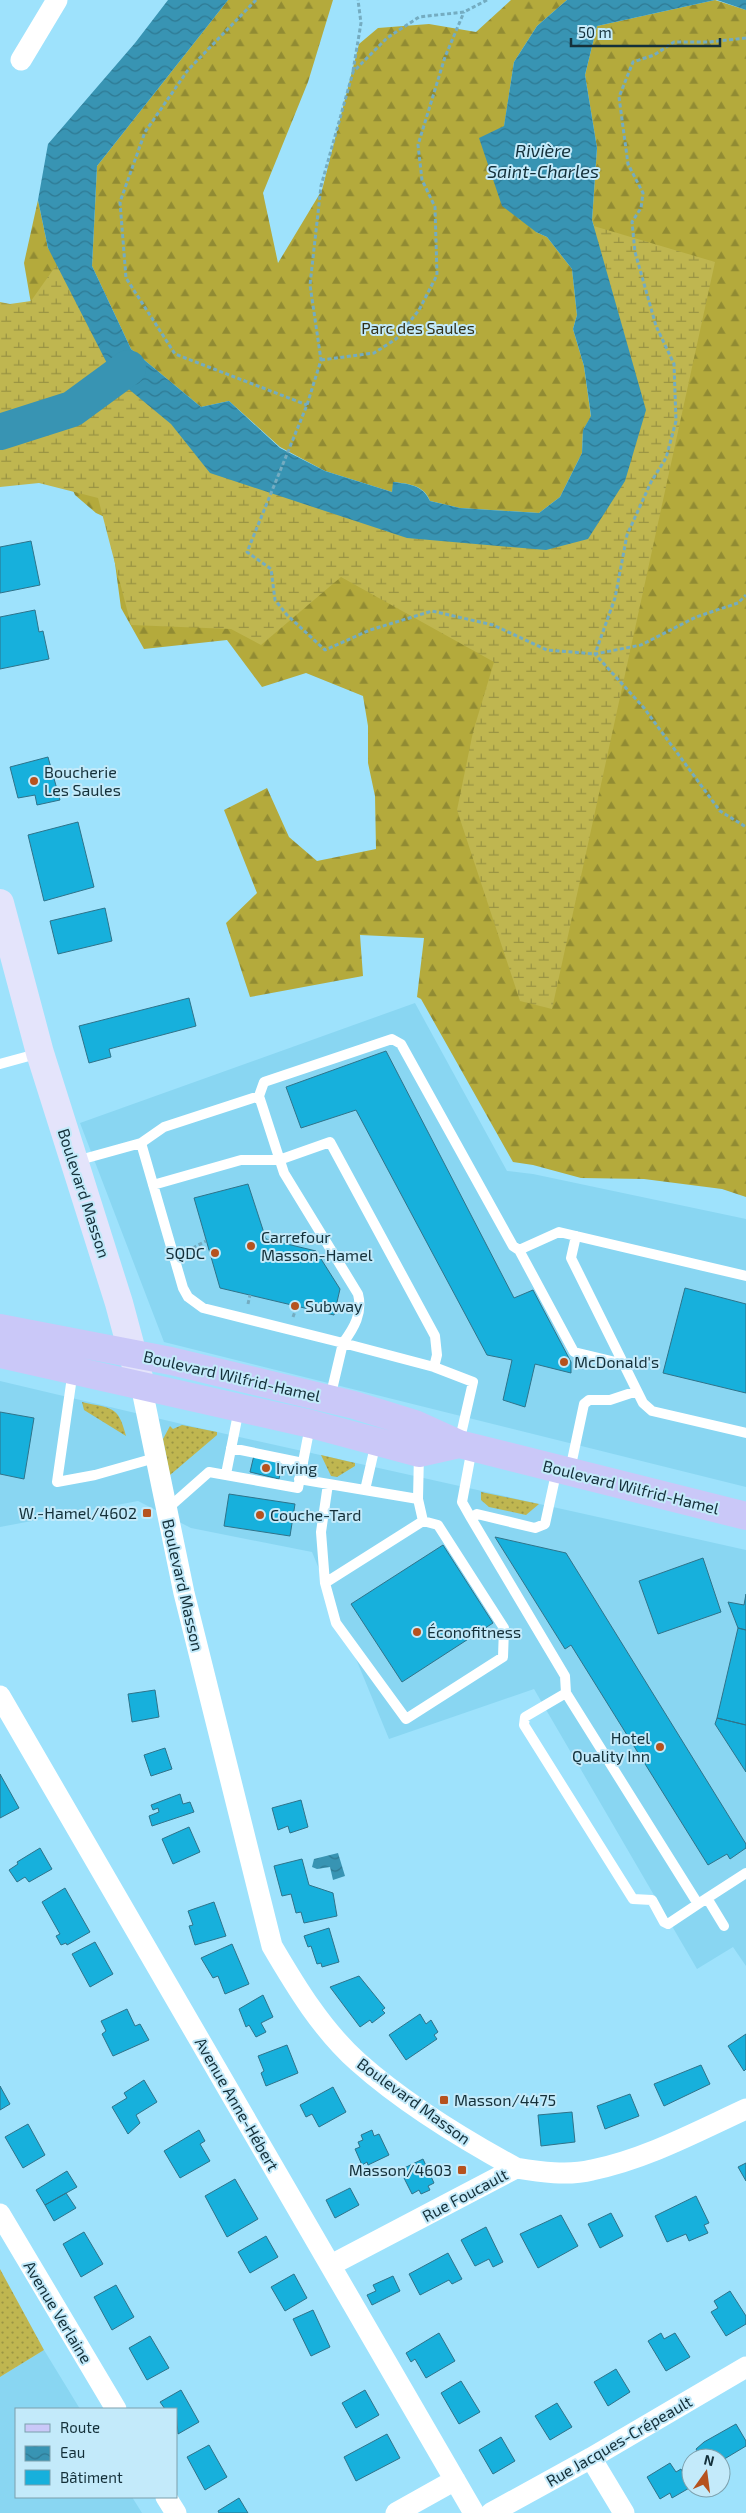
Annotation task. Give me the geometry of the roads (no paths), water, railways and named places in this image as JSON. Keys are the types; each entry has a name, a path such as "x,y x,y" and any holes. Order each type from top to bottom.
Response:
{"main road":[{"name":"Boulevard Masson","path":"0,903 40,1053 133,1353 140,1385"},
{"name":"Boulevard Wilfrid-Hamel","path":"0,1328 133,1353 330,1399 414,1424 465,1446 564,1469 746,1516"},
{"name":"Boulevard Wilfrid-Hamel","path":"0,1354 311,1424 419,1453 465,1446"}],"street":[{"path":"21,60 57,0"},
{"name":"Boulevard Masson","path":"140,1385 184,1593 272,1946 297,1990 357,2061 391,2088 471,2144 516,2168"},
{"name":"Avenue Anne-Hébert","path":"0,1696 474,2513"},
{"name":"Rue Foucault","path":"331,2266 516,2168 548,2173 591,2171 650,2153 746,2109"},
{"name":"Avenue Verlaine","path":"0,2214 115,2408"},
{"name":"Rue Jacques-Crépeault","path":"491,2513 591,2458 746,2367"},
{"path":"591,2458 624,2513"},
{"path":"396,2513 455,2480"},
{"path":"167,2498 176,2513"}],"lane":[{"path":"330,1399 343,1343 355,1328 359,1309 358,1294 292,1188 279,1160 258,1096 264,1082 392,1039 401,1044 513,1246 519,1250 574,1352 624,1364"},
{"path":"0,1064 40,1053"},
{"path":"74,1162 141,1143 164,1127 258,1096"},
{"path":"153,1185 241,1160 279,1160 330,1142 435,1336 437,1355 434,1367"},
{"path":"141,1143 174,1257 188,1297 202,1308 434,1367 473,1382 465,1446 462,1502 565,1676 566,1693 703,1901 724,1926"},
{"path":"519,1250 559,1232 746,1276"},
{"path":"576,1236 571,1258 643,1403 652,1411 746,1433"},
{"path":"73,1369 57,1482 95,1475 155,1458"},
{"path":"471,1518 477,1514 535,1528 545,1524 584,1404 589,1400 610,1400 637,1391"},
{"path":"226,1474 239,1408"},
{"path":"166,1511 209,1472 298,1488 311,1424"},
{"path":"365,1490 376,1441"},
{"path":"231,1448 303,1463"},
{"path":"419,1453 418,1499 423,1521"},
{"path":"299,1479 418,1499"},
{"path":"325,1583 423,1521 438,1525 504,1628 503,1657 406,1719 336,1623 325,1583 321,1532 328,1484"},
{"path":"566,1693 525,1717 524,1725 633,1900 652,1900 664,1922 668,1924 746,1873"}],"water":[{"name":"Rivière Saint-Charles","path":"168,0 228,0 97,166 92,266 131,349 201,407 229,401 280,448 325,471 392,492 393,482 415,486 424,492 430,501 460,508 539,513 560,497 582,453 583,430 591,416 584,366 573,329 577,315 572,269 547,237 536,232 502,206 479,138 504,126 514,62 537,26 567,0 715,0 597,26 585,75 597,148 592,220 646,410 625,481 588,539 546,550 407,538 210,473 171,424 114,377 48,248 38,200 48,144 135,43"},
{"path":"717,0 746,0 746,10"},
{"path":"338,1853 345,1876 333,1880 330,1867 317,1869 312,1867 314,1859"}],"waterway":[{"path":"0,432 72,409 128,368"}],"place":[{"name":"Boucherie Les Saules","path":"34,781"},
{"name":"Carrefour Masson-Hamel","path":"251,1246"},
{"name":"SQDC","path":"215,1253"},
{"name":"Subway","path":"295,1306"},
{"name":"McDonald's","path":"564,1362"},
{"name":"Irving","path":"266,1468"},
{"name":"W.-Hamel/4602","path":"147,1513"},
{"name":"Couche-Tard","path":"260,1515"},
{"name":"Éconofitness","path":"417,1632"},
{"name":"Hotel Quality Inn","path":"660,1747"},
{"name":"Masson/4475","path":"444,2100"},
{"name":"Masson/4603","path":"462,2170"}],"park label":[{"name":"Parc des Saules","path":"418,328"}]}
